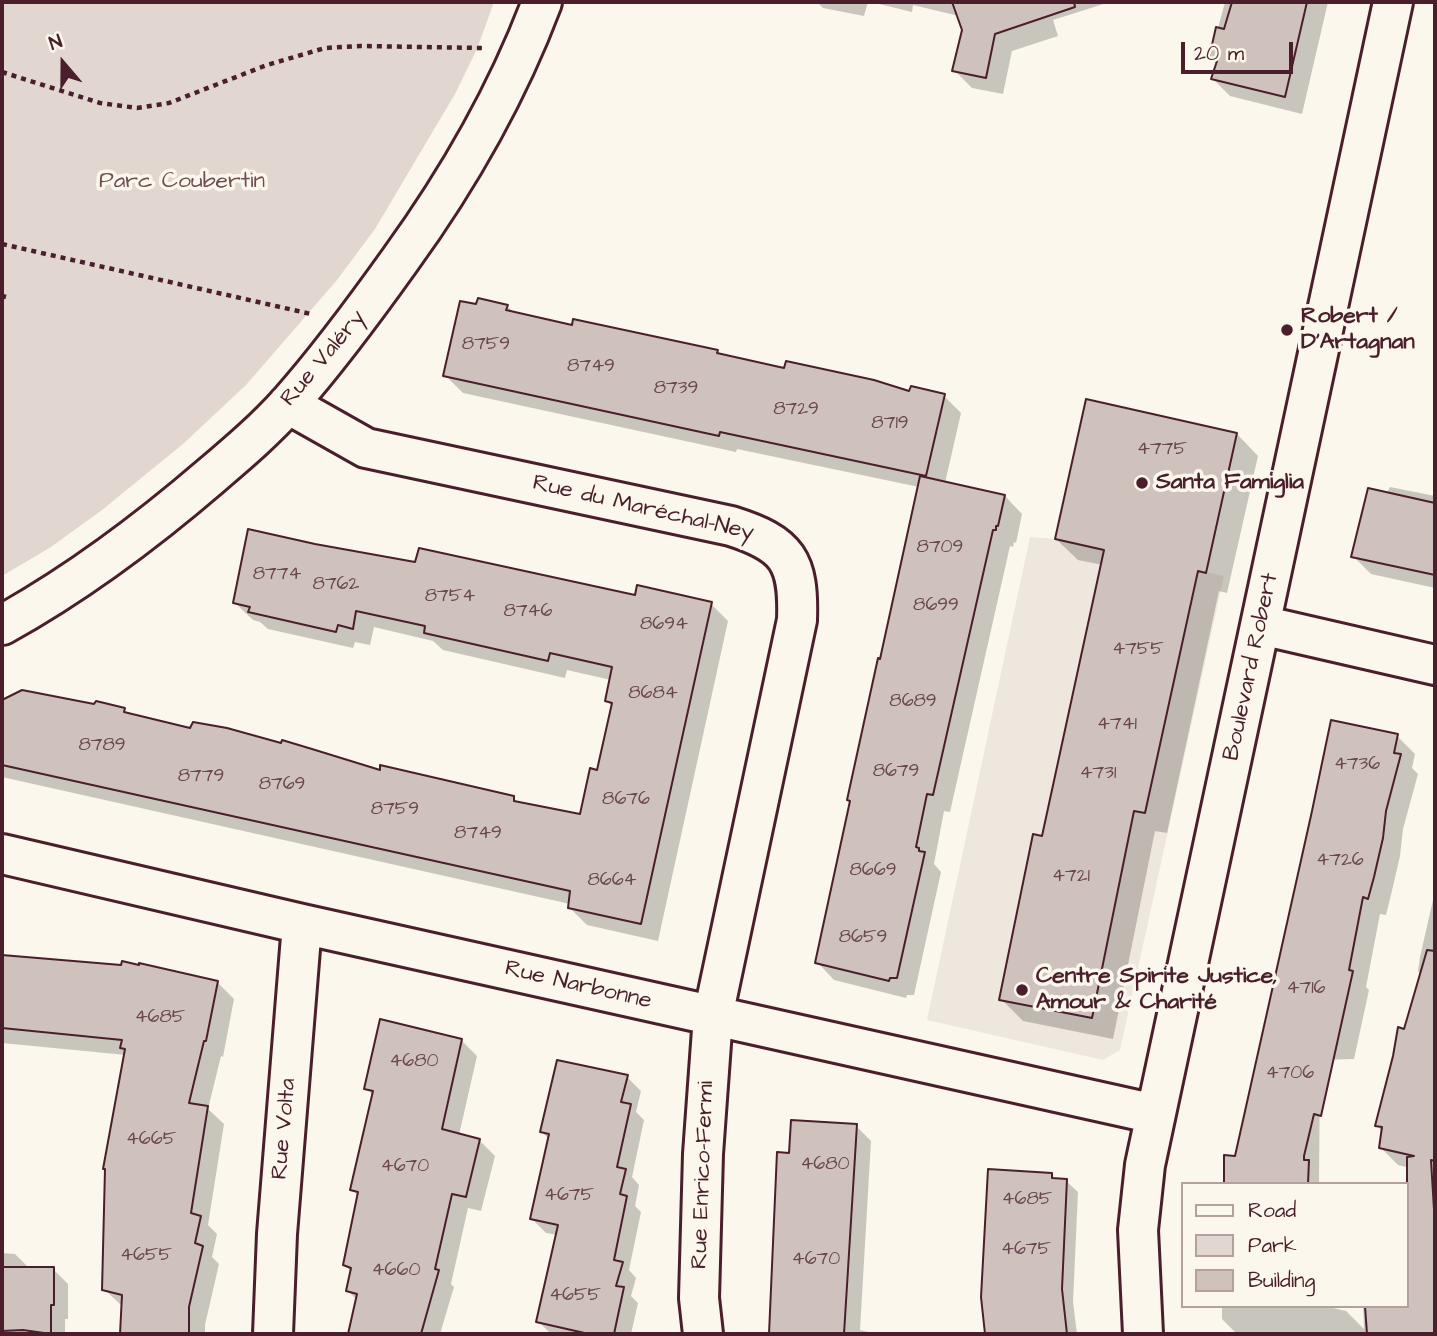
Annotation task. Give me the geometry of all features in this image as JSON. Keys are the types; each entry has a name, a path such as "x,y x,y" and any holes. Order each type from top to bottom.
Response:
{"street":[{"name":"Rue Valéry","path":"2,625 46,601 174,508 241,450 288,404 353,324 421,230 482,134 524,49 542,2"},
{"name":"Boulevard Robert","path":"1143,1334 1138,1230 1145,1164 1393,2"},
{"name":"Rue du Maréchal-Ney","path":"288,404 366,448 731,526 762,536 788,556 798,588 797,621 713,1016"},
{"path":"1261,625 1435,665"},
{"name":"Rue Narbonne","path":"2,854 302,924 1156,1114"},
{"name":"Rue Volta","path":"273,1334 277,1234 302,924"},
{"name":"Rue Enrico-Fermi","path":"703,1334 699,1298 703,1154 713,1016"}],"path":[{"path":"2,72 100,103 136,108 169,103 267,65 325,48 360,46 524,49"},
{"path":"2,244 353,324"}],"shaded area":[{"path":"1030,537 1055,539 1224,576 1120,1050 1103,1060 927,1020"}],"green space":[{"name":"Parc Coubertin","path":"2,2 494,2 477,49 455,94 375,229 337,280 246,385 183,444 102,510 51,547 2,576"}],"building":[{"path":"952,2 1074,2 1075,7 995,34 986,78 952,71 962,30"},
{"path":"1232,2 1307,2 1285,97 1211,79 1217,61 1209,58 1216,27 1224,29"},
{"path":"478,298 508,305 506,310 572,325 573,319 718,350 717,353 784,368 786,361 874,380 909,391 911,386 945,394 926,476 720,432 719,436 443,376 460,301 476,304"},
{"path":"1086,399 1237,433 1206,573 1198,571 1145,813 1134,811 1092,1018 999,1000 1033,834 1042,836 1104,550 1055,539"},
{"path":"920,476 1005,495 998,526 993,530 933,795 927,794 916,847 925,852 897,978 890,978 889,981 815,963 850,801 847,800"},
{"path":"1368,488 1435,503 1435,575 1351,557"},
{"path":"248,529 415,562 419,548 635,595 637,585 712,602 641,924 568,908 570,891 2,765 2,700 22,690 94,704 96,701 125,708 124,712 190,728 193,722 281,743 282,740 380,770 380,765 514,796 514,801 580,814 590,768 597,770 612,703 605,701 612,667 550,653 548,661 424,633 425,626 356,611 353,629 338,625 336,632 248,612 250,607 233,603"},
{"path":"1331,720 1398,734 1394,753 1401,754 1386,811 1383,838 1368,899 1363,897 1349,970 1353,971 1321,1116 1314,1114 1304,1156 1304,1160 1309,1160 1308,1182 1224,1182 1224,1155 1235,1156"},
{"path":"1427,950 1435,951 1435,1161 1431,1160 1435,1226 1435,1334 1367,1334 1365,1308 1409,1308 1407,1157 1414,1156 1379,1148 1382,1127 1375,1126 1398,1027 1404,1029"},
{"path":"2,955 121,965 122,961 139,963 218,981 206,1041 189,1103 208,1106 191,1213 201,1216 195,1243 203,1246 189,1307 189,1334 120,1334 122,1295 102,1290 103,1169 125,1049 120,1048 122,1040 2,1028"},
{"path":"380,1019 462,1039 442,1129 480,1139 466,1197 452,1194 435,1269 439,1270 421,1334 348,1334 357,1294 346,1291 351,1268 343,1265 358,1192 350,1190 373,1091 364,1089"},
{"path":"557,1060 628,1075 621,1102 631,1104 617,1167 626,1169 620,1194 627,1196 614,1260 623,1262 616,1286 624,1287 614,1334 589,1334 536,1322 558,1225 530,1219 549,1134 540,1132"},
{"path":"791,1120 857,1124 844,1334 769,1334 777,1152 789,1153"},
{"path":"988,1169 1052,1173 1052,1178 1067,1179 1062,1289 1067,1334 985,1334 981,1297"},
{"path":"2,1267 54,1267 51,1334 23,1330 2,1331"}],"place":[{"name":"Robert / D'Artagnan","path":"1287,330"},
{"name":"Santa Famiglia","path":"1142,483"},
{"name":"Centre Spirite Justice, Amour & Charité","path":"1022,990"}]}
